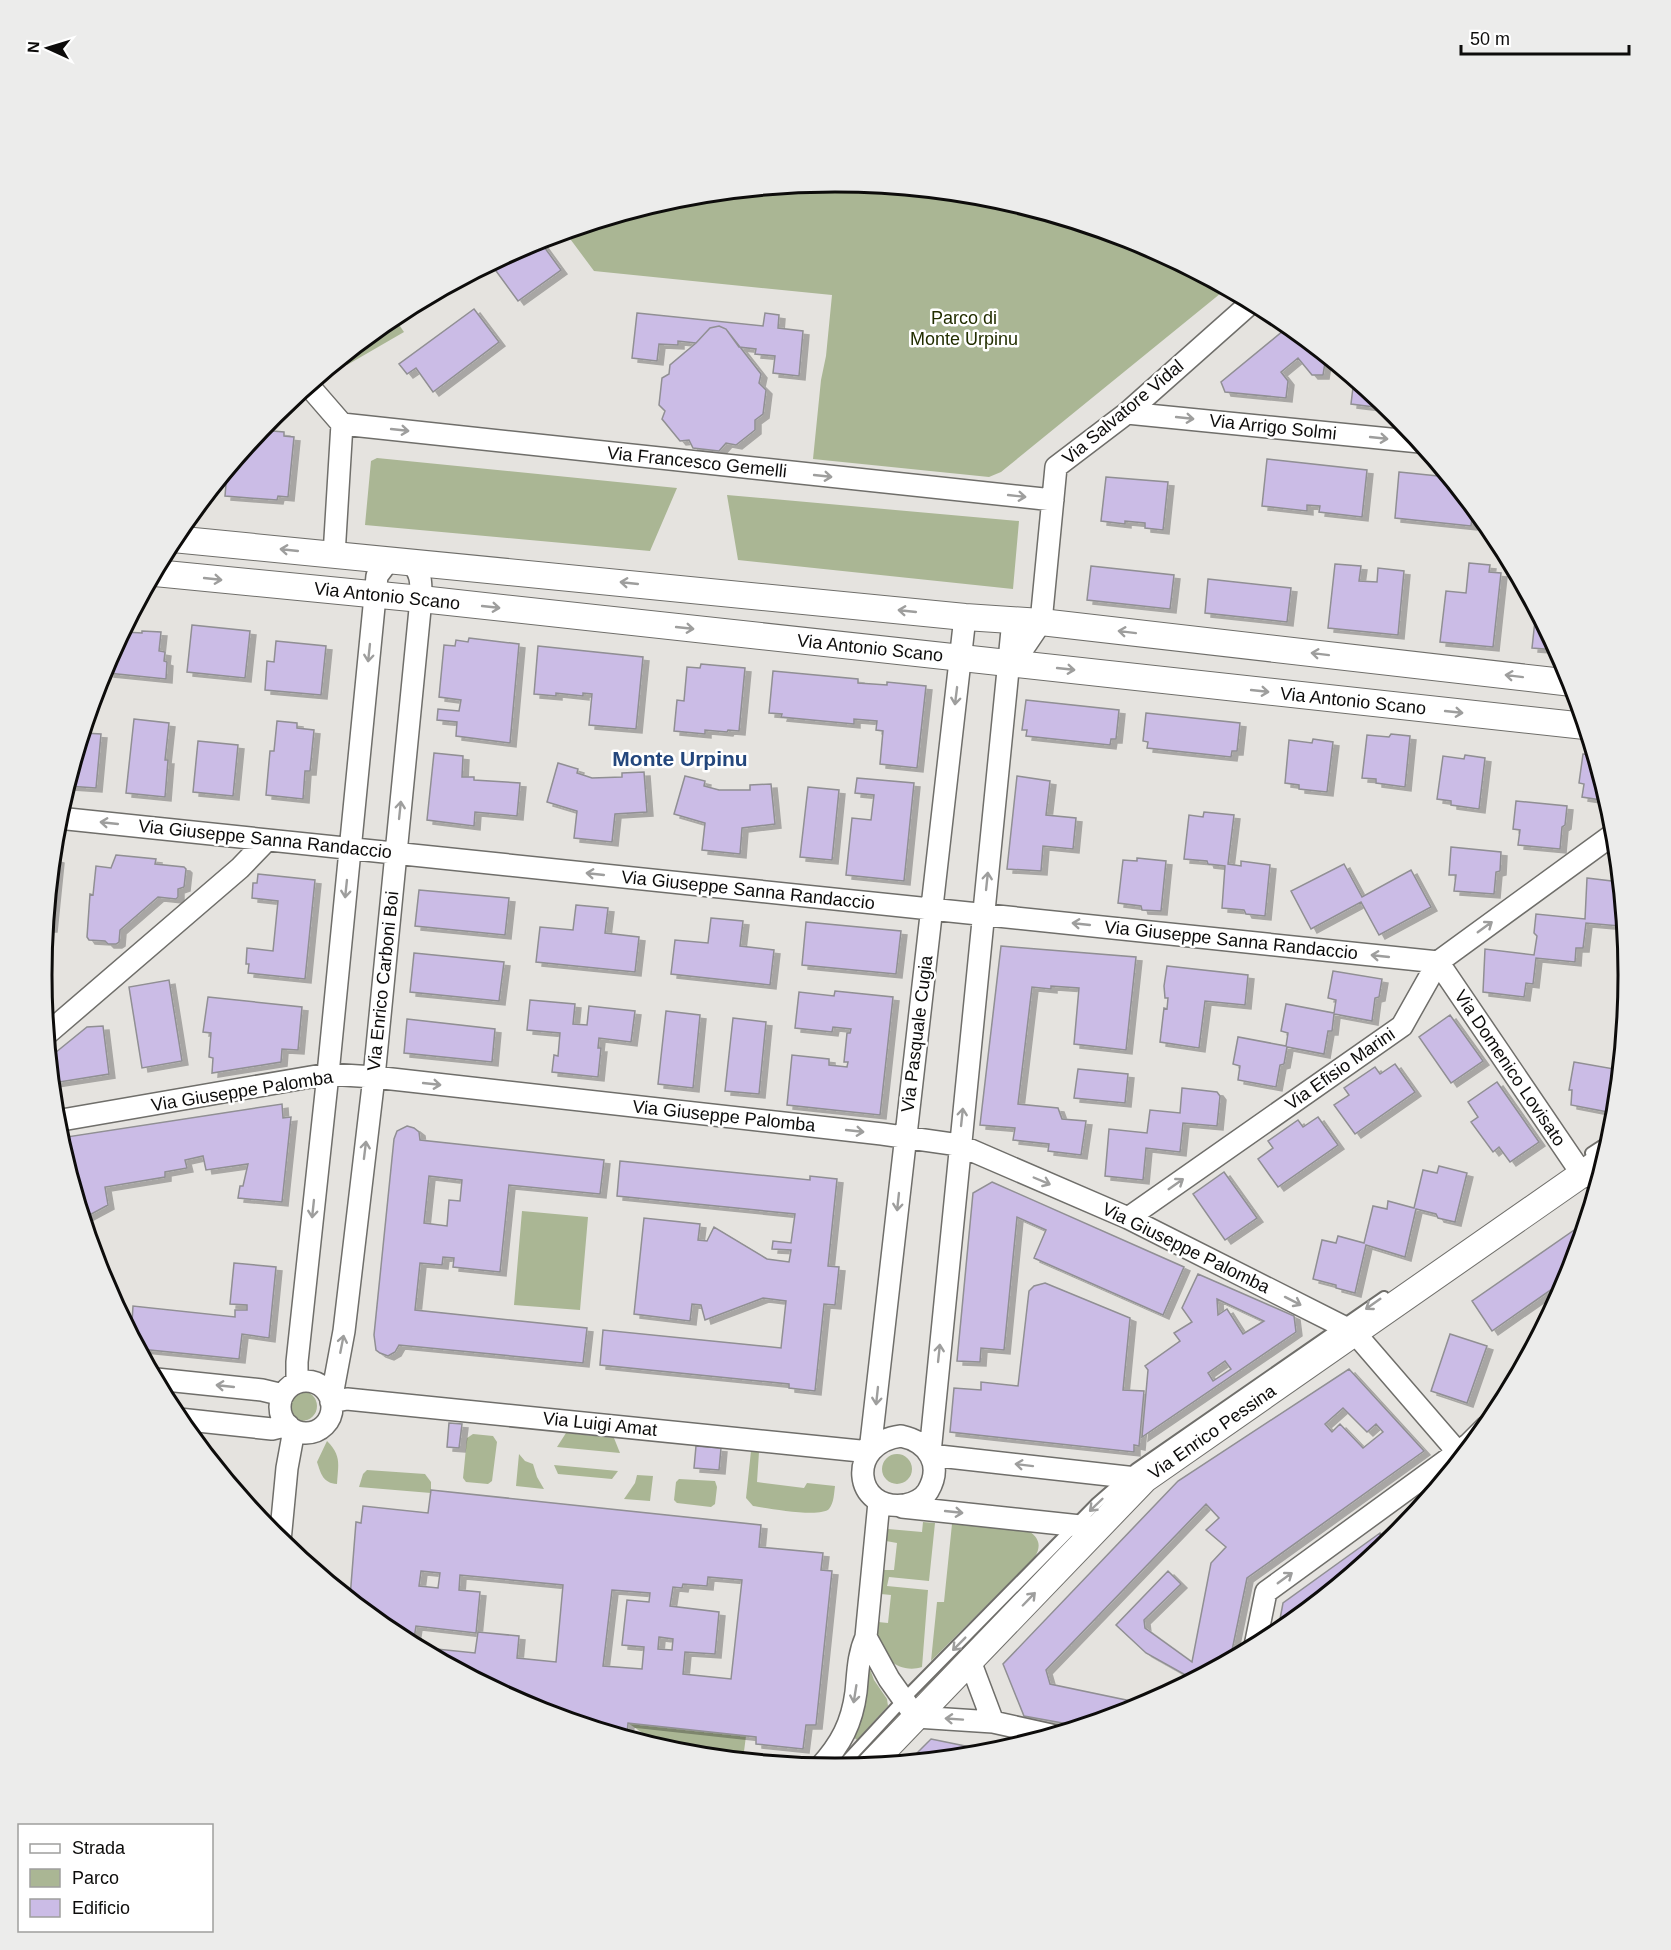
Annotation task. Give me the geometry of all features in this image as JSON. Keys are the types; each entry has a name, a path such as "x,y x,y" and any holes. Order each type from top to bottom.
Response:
{"street":[{"name":"Via Salvatore Vidal","path":"1041,622 1056,467 1126,413 1245,308"},
{"path":"314,391 342,424 334,555"},
{"name":"Via Arrigo Solmi","path":"1126,413 1407,441"},
{"name":"Via Francesco Gemelli","path":"342,424 1053,500"},
{"name":"Via Antonio Scano","path":"184,540 965,617 1041,622 1562,682"},
{"path":"281,1528 291,1428 280,1411 290,1389 297,1362 377,576 400,561"},
{"name":"Via Enrico Carboni Boi","path":"291,1428 309,1432 323,1426 330,1416 344,1331 374,1077 422,599 419,570 400,561"},
{"name":"Via Antonio Scano","path":"163,574 422,599 1578,725"},
{"name":"Via Pasquale Cugia","path":"870,1452 965,617"},
{"path":"887,1504 912,1504 925,1496 933,1482 934,1466 930,1454 1013,620"},
{"path":"1008,663 1022,650 1041,622"},
{"name":"Via Giuseppe Sanna Randaccio","path":"69,819 1438,962"},
{"name":"Via Efisio Marini","path":"1128,1218 1402,1026 1438,962 1606,839"},
{"path":"54,1028 240,868 267,840"},
{"name":"Via Domenico Lovisato","path":"1438,962 1581,1172"},
{"name":"Via Giuseppe Palomba","path":"66,1118 328,1074 374,1077 959,1145 1128,1218 1348,1329"},
{"name":"Via Enrico Pessina","path":"876,1756 910,1708 970,1661 1088,1526 1136,1478 1348,1329 1595,1164"},
{"path":"1348,1329 1458,1451"},
{"path":"166,1380 262,1390 290,1389 315,1382 328,1393 331,1402"},
{"name":"Via Luigi Amat","path":"331,1402 347,1399 870,1452"},
{"path":"191,1420 272,1429 291,1428"},
{"path":"1088,1526 887,1504 867,1488 863,1478 865,1458 888,1437 902,1436 919,1442 930,1454 1136,1478"},
{"path":"1257,1634 1266,1592 1448,1462"},
{"path":"833,1758 843,1740 856,1694 859,1653 866,1637 887,1504"},
{"path":"866,1637 889,1679 910,1708 1036,1732"},
{"path":"970,1661 993,1722"}],"lane":[{"path":"1581,1172 1597,1155"},
{"path":"1348,1329 1390,1293"},
{"path":"840,1758 910,1708 1088,1526"}],"green space":[{"name":"Parco di Monte Urpinu","path":"836,192 938,199 988,207 1038,219 1135,252 1220,294 1001,472 989,477 813,459 832,295 594,271 570,239 633,219 683,207 784,194"},
{"path":"399,325 404,332 347,365"},
{"path":"377,458 677,488 650,551 365,525 371,461"},
{"path":"727,495 1019,521 1013,589 738,560"},
{"path":"522,1211 588,1217 580,1310 514,1305"},
{"path":"302,1391 313,1395 317,1406 313,1417 302,1421 291,1417 287,1406 291,1395"},
{"path":"566,1433 614,1438 620,1453 557,1447"},
{"path":"473,1434 493,1436 497,1442 492,1481 488,1484 466,1482 463,1478 467,1438"},
{"path":"327,1441 337,1456 337,1484 326,1480 317,1462"},
{"path":"751,1451 759,1452 757,1482 804,1488 807,1483 835,1486 831,1507 824,1512 805,1513 753,1506 746,1498"},
{"path":"519,1454 525,1461 533,1464 544,1489 516,1486"},
{"path":"897,1454 908,1458 912,1469 908,1480 897,1484 886,1480 882,1469 886,1458"},
{"path":"554,1465 618,1471 612,1479 558,1474"},
{"path":"367,1470 425,1474 431,1482 431,1493 359,1487 363,1474"},
{"path":"637,1475 653,1476 650,1501 624,1499 635,1483"},
{"path":"679,1479 715,1481 717,1487 715,1504 711,1507 677,1503 674,1500 676,1482"},
{"path":"923,1522 935,1523 929,1581 889,1577 887,1586 928,1590 922,1667 914,1669 899,1666 886,1658 876,1637 878,1622 888,1623 891,1595 881,1594 883,1570 894,1570 897,1543 886,1541 888,1529 922,1532"},
{"path":"952,1524 1029,1531 1037,1540 1038,1549 1035,1557 931,1661 937,1602 944,1602"},
{"path":"866,1658 874,1680 887,1699 888,1706 857,1740 851,1735"},
{"path":"628,1723 746,1736 744,1752 683,1743 643,1733"}],"building":[{"path":"545,249 561,270 518,301 495,270"},
{"path":"474,309 499,342 433,392 416,368 407,374 399,364"},
{"path":"637,313 763,326 765,313 779,315 778,328 803,331 799,376 773,373 775,356 755,354 756,349 739,347 726,329 719,326 710,328 696,343 678,341 678,345 659,344 657,361 632,358"},
{"path":"719,326 726,329 761,374 759,383 766,390 763,414 755,420 755,430 736,445 726,443 719,451 693,448 689,440 680,441 662,419 665,411 659,405 662,378 669,374 670,365 710,328"},
{"path":"1282,332 1325,364 1323,375 1312,375 1298,358 1281,372 1288,381 1286,398 1225,392 1221,382"},
{"path":"1353,387 1374,407 1351,404"},
{"path":"273,431 284,432 284,436 294,437 288,497 278,496 277,500 225,496 226,484"},
{"path":"1267,459 1367,470 1362,517 1319,512 1320,506 1307,505 1307,511 1262,506"},
{"path":"1399,472 1438,476 1472,519 1471,526 1395,518"},
{"path":"1106,477 1168,482 1163,530 1145,528 1145,523 1125,521 1125,524 1101,521"},
{"path":"1469,563 1490,565 1489,572 1501,573 1493,647 1440,642 1446,591 1466,593"},
{"path":"1335,564 1361,566 1359,581 1377,582 1378,568 1404,571 1398,635 1328,628"},
{"path":"1091,566 1174,575 1170,609 1087,600"},
{"path":"1208,579 1291,588 1287,622 1205,613"},
{"path":"1535,623 1547,649 1532,648"},
{"path":"192,625 250,631 245,678 187,672"},
{"path":"142,631 161,632 159,651 165,652 166,679 113,673 131,632 142,633"},
{"path":"469,638 519,644 510,743 456,736 457,722 437,720 438,709 459,711 461,700 439,697 444,645 455,646 456,640 468,642"},
{"path":"276,641 326,646 321,695 265,690 267,661 274,662"},
{"path":"538,646 643,657 636,729 589,725 592,694 583,693 583,696 556,693 556,696 534,694"},
{"path":"701,664 745,668 739,731 705,730 705,734 674,731 677,700 684,701 687,667 700,668"},
{"path":"773,671 858,679 858,683 887,685 887,682 926,686 917,768 880,764 883,731 876,730 877,721 854,719 854,724 781,717 782,714 769,713"},
{"path":"1026,700 1119,710 1116,739 1111,739 1110,745 1026,736 1027,730 1022,730"},
{"path":"1146,713 1240,723 1237,751 1232,751 1231,757 1147,748 1148,742 1143,741"},
{"path":"134,719 169,723 165,760 168,760 165,797 126,793"},
{"path":"277,721 297,723 297,728 314,730 310,771 305,771 303,799 266,795 270,751 274,751"},
{"path":"91,733 101,734 96,788 76,787"},
{"path":"1391,734 1410,736 1405,787 1376,783 1376,779 1362,778 1367,735 1389,737"},
{"path":"1313,739 1333,742 1327,792 1299,789 1299,785 1285,783 1289,740 1312,743"},
{"path":"198,741 238,745 233,796 193,792"},
{"path":"434,753 463,756 462,777 520,783 517,816 475,812 474,826 427,820"},
{"path":"1583,754 1587,754 1598,799 1582,797 1584,784 1579,783"},
{"path":"1465,755 1485,758 1479,809 1451,805 1451,801 1437,799 1443,756 1464,759"},
{"path":"558,763 578,769 577,773 592,778 622,777 622,773 644,772 647,812 615,814 612,842 574,838 577,811 547,802"},
{"path":"685,776 705,781 704,786 719,790 750,790 750,785 771,784 775,824 742,828 740,854 702,850 705,823 674,814"},
{"path":"1017,776 1050,781 1046,815 1076,818 1073,849 1043,846 1041,871 1007,869"},
{"path":"857,778 914,783 904,881 846,875 852,818 871,820 874,795 855,793"},
{"path":"808,787 839,790 832,860 800,857"},
{"path":"1516,801 1567,806 1560,849 1518,845 1520,830 1513,829"},
{"path":"1204,812 1234,815 1228,864 1241,866 1241,861 1270,865 1265,916 1246,914 1244,910 1222,908 1225,866 1208,864 1207,861 1184,859 1189,815 1203,817"},
{"path":"1451,847 1501,852 1500,871 1496,872 1494,894 1454,891 1456,875 1449,875"},
{"path":"116,855 156,859 155,864 186,869 184,887 178,889 176,899 158,897 120,930 119,942 108,944 105,941 89,940 87,937 90,894 93,895 96,866 111,868"},
{"path":"1137,858 1166,861 1161,911 1142,910 1141,906 1118,903 1123,860 1137,861"},
{"path":"1344,864 1362,897 1411,870 1431,907 1379,935 1361,902 1311,929 1291,891"},
{"path":"258,874 315,880 305,979 248,973 247,948 273,951 278,901 252,898 253,883 257,883"},
{"path":"1587,878 1613,881 1617,926 1586,923 1583,948 1576,948 1575,962 1536,958 1533,984 1526,983 1524,997 1483,992 1485,949 1534,955 1537,936 1534,933 1536,914 1585,919"},
{"path":"419,890 509,898 505,935 415,926"},
{"path":"576,905 608,908 605,933 639,937 635,972 536,962 540,927 573,930"},
{"path":"711,918 743,921 740,946 774,950 770,985 671,974 675,940 708,943"},
{"path":"806,922 901,931 896,974 802,965"},
{"path":"1001,946 1136,957 1126,1050 1074,1044 1079,988 1032,987 1018,1104 1058,1108 1062,1119 1086,1121 1081,1155 1048,1151 1049,1144 1013,1140 1015,1128 980,1125"},
{"path":"414,953 504,962 499,1001 410,992"},
{"path":"1167,966 1248,975 1245,1005 1205,1001 1199,1048 1160,1042 1164,1008 1167,1009 1168,998 1165,998 1164,986"},
{"path":"1333,971 1382,979 1379,997 1375,998 1372,1021 1334,1014 1332,1031 1328,1031 1324,1054 1287,1047 1284,1064 1280,1065 1276,1087 1238,1080 1240,1066 1233,1064 1238,1037 1286,1046 1288,1033 1281,1031 1286,1004 1334,1013 1336,1000 1328,998"},
{"path":"169,980 182,1061 142,1068 129,987"},
{"path":"835,991 893,997 880,1115 787,1105 792,1055 829,1059 829,1065 847,1067 848,1062 844,1062 847,1033 850,1033 851,1029 833,1027 832,1032 795,1028 799,992 834,996"},
{"path":"208,997 302,1007 298,1050 282,1049 281,1062 212,1073 213,1058 209,1057 211,1033 203,1032"},
{"path":"530,1000 575,1004 573,1024 587,1025 589,1006 635,1011 631,1042 599,1038 598,1048 601,1048 598,1077 552,1072 554,1055 558,1056 560,1033 527,1030"},
{"path":"666,1011 700,1015 693,1088 658,1084"},
{"path":"1450,1015 1483,1061 1451,1083 1419,1037"},
{"path":"733,1018 766,1022 759,1094 725,1091"},
{"path":"407,1019 495,1029 492,1062 404,1053"},
{"path":"103,1026 109,1074 60,1082 57,1052 87,1027"},
{"path":"1574,1062 1613,1069 1606,1112 1571,1105 1572,1090 1569,1090"},
{"path":"1395,1064 1415,1092 1355,1134 1334,1105 1349,1095 1344,1088 1375,1067 1380,1074"},
{"path":"1078,1069 1128,1074 1125,1103 1074,1098"},
{"path":"1497,1082 1539,1142 1510,1162 1499,1147 1493,1152 1471,1122 1478,1117 1468,1102"},
{"path":"1182,1088 1217,1092 1220,1096 1217,1126 1183,1123 1180,1152 1146,1148 1143,1180 1105,1176 1109,1129 1147,1133 1150,1110 1180,1113"},
{"path":"282,1104 283,1118 291,1117 282,1202 238,1198 248,1164 206,1170 203,1156 185,1160 187,1168 165,1172 165,1177 105,1187 108,1205 90,1215 70,1136"},
{"path":"1318,1117 1338,1145 1278,1187 1258,1159 1273,1148 1268,1141 1298,1120 1303,1127"},
{"path":"407,1126 419,1132 420,1140 604,1160 600,1194 509,1185 500,1272 453,1267 454,1258 443,1257 442,1265 420,1263 415,1310 587,1328 583,1363 399,1345 395,1352 388,1356 376,1350 374,1335 394,1139 397,1131","holes":["429,1176 462,1180 460,1201 449,1200 447,1226 424,1223"]},
{"path":"620,1161 810,1180 810,1176 837,1179 828,1266 839,1267 835,1305 824,1304 815,1391 789,1388 789,1384 600,1365 603,1330 781,1348 786,1301 763,1298 705,1320 701,1305 692,1304 690,1321 634,1314 644,1218 700,1224 698,1240 707,1241 714,1227 767,1259 789,1262 791,1250 772,1249 773,1241 791,1243 795,1214 617,1196"},
{"path":"1439,1166 1467,1173 1455,1222 1416,1209 1405,1257 1366,1245 1355,1293 1313,1279 1322,1240 1336,1243 1338,1236 1364,1243 1373,1206 1387,1209 1388,1201 1414,1208 1423,1170 1437,1173"},
{"path":"1224,1172 1257,1218 1225,1240 1193,1194"},
{"path":"992,1182 1184,1267 1163,1315 1034,1258 1046,1230 1017,1217 1004,1350 981,1348 980,1362 957,1361 973,1193"},
{"path":"1576,1228 1553,1288 1492,1331 1472,1301"},
{"path":"234,1263 276,1267 269,1338 242,1334 239,1359 148,1350 132,1319 133,1306 235,1317 235,1310 247,1310 247,1305 230,1304"},
{"path":"1198,1274 1294,1316 1296,1332 1142,1437 1148,1370 1145,1366 1180,1341 1174,1333 1192,1322 1182,1308","holes":["1217,1299 1264,1321 1243,1334 1227,1309 1218,1315","1225,1361 1231,1369 1213,1381 1208,1373"]},
{"path":"1045,1283 1130,1318 1123,1390 1144,1391 1139,1446 1134,1445 1134,1452 950,1432 954,1388 981,1390 981,1382 1018,1386 1029,1291 1034,1286"},
{"path":"1450,1334 1487,1346 1467,1403 1431,1391"},
{"path":"1349,1369 1424,1451 1247,1578 1232,1650 1186,1675 1146,1653 1116,1625 1168,1571 1181,1584 1144,1620 1145,1628 1192,1662 1211,1563 1226,1547 1206,1530 1219,1518 1206,1504 1046,1670 1050,1684 1129,1700 1064,1723 1024,1716 1003,1664 1178,1481","holes":["1343,1408 1367,1432 1376,1424 1383,1432 1363,1448 1340,1424 1332,1432 1325,1424"]},
{"path":"449,1423 462,1424 459,1448 447,1447"},
{"path":"696,1446 721,1448 719,1470 694,1468"},
{"path":"431,1490 761,1525 759,1547 823,1553 821,1570 832,1571 816,1725 806,1725 803,1749 756,1744 756,1737 628,1723 627,1729 536,1698 489,1677 438,1649 475,1653 478,1632 519,1636 517,1658 556,1662 563,1585 460,1575 459,1590 480,1592 476,1633 416,1626 415,1635 351,1589 356,1522 361,1523 363,1506 428,1513","holes":["421,1571 440,1573 438,1588 419,1586","708,1577 742,1580 731,1679 683,1674 685,1652 715,1654 719,1612 670,1606 673,1587 682,1588 683,1584 707,1586","612,1590 650,1593 649,1602 627,1600 622,1645 644,1647 642,1669 603,1666","659,1637 673,1639 672,1650 658,1649"]},
{"path":"1380,1533 1382,1536 1352,1564 1280,1619 1283,1603"},
{"path":"931,1739 967,1746 938,1751 917,1753"}],"district":[{"name":"Monte Urpinu","path":"680,758"}]}
